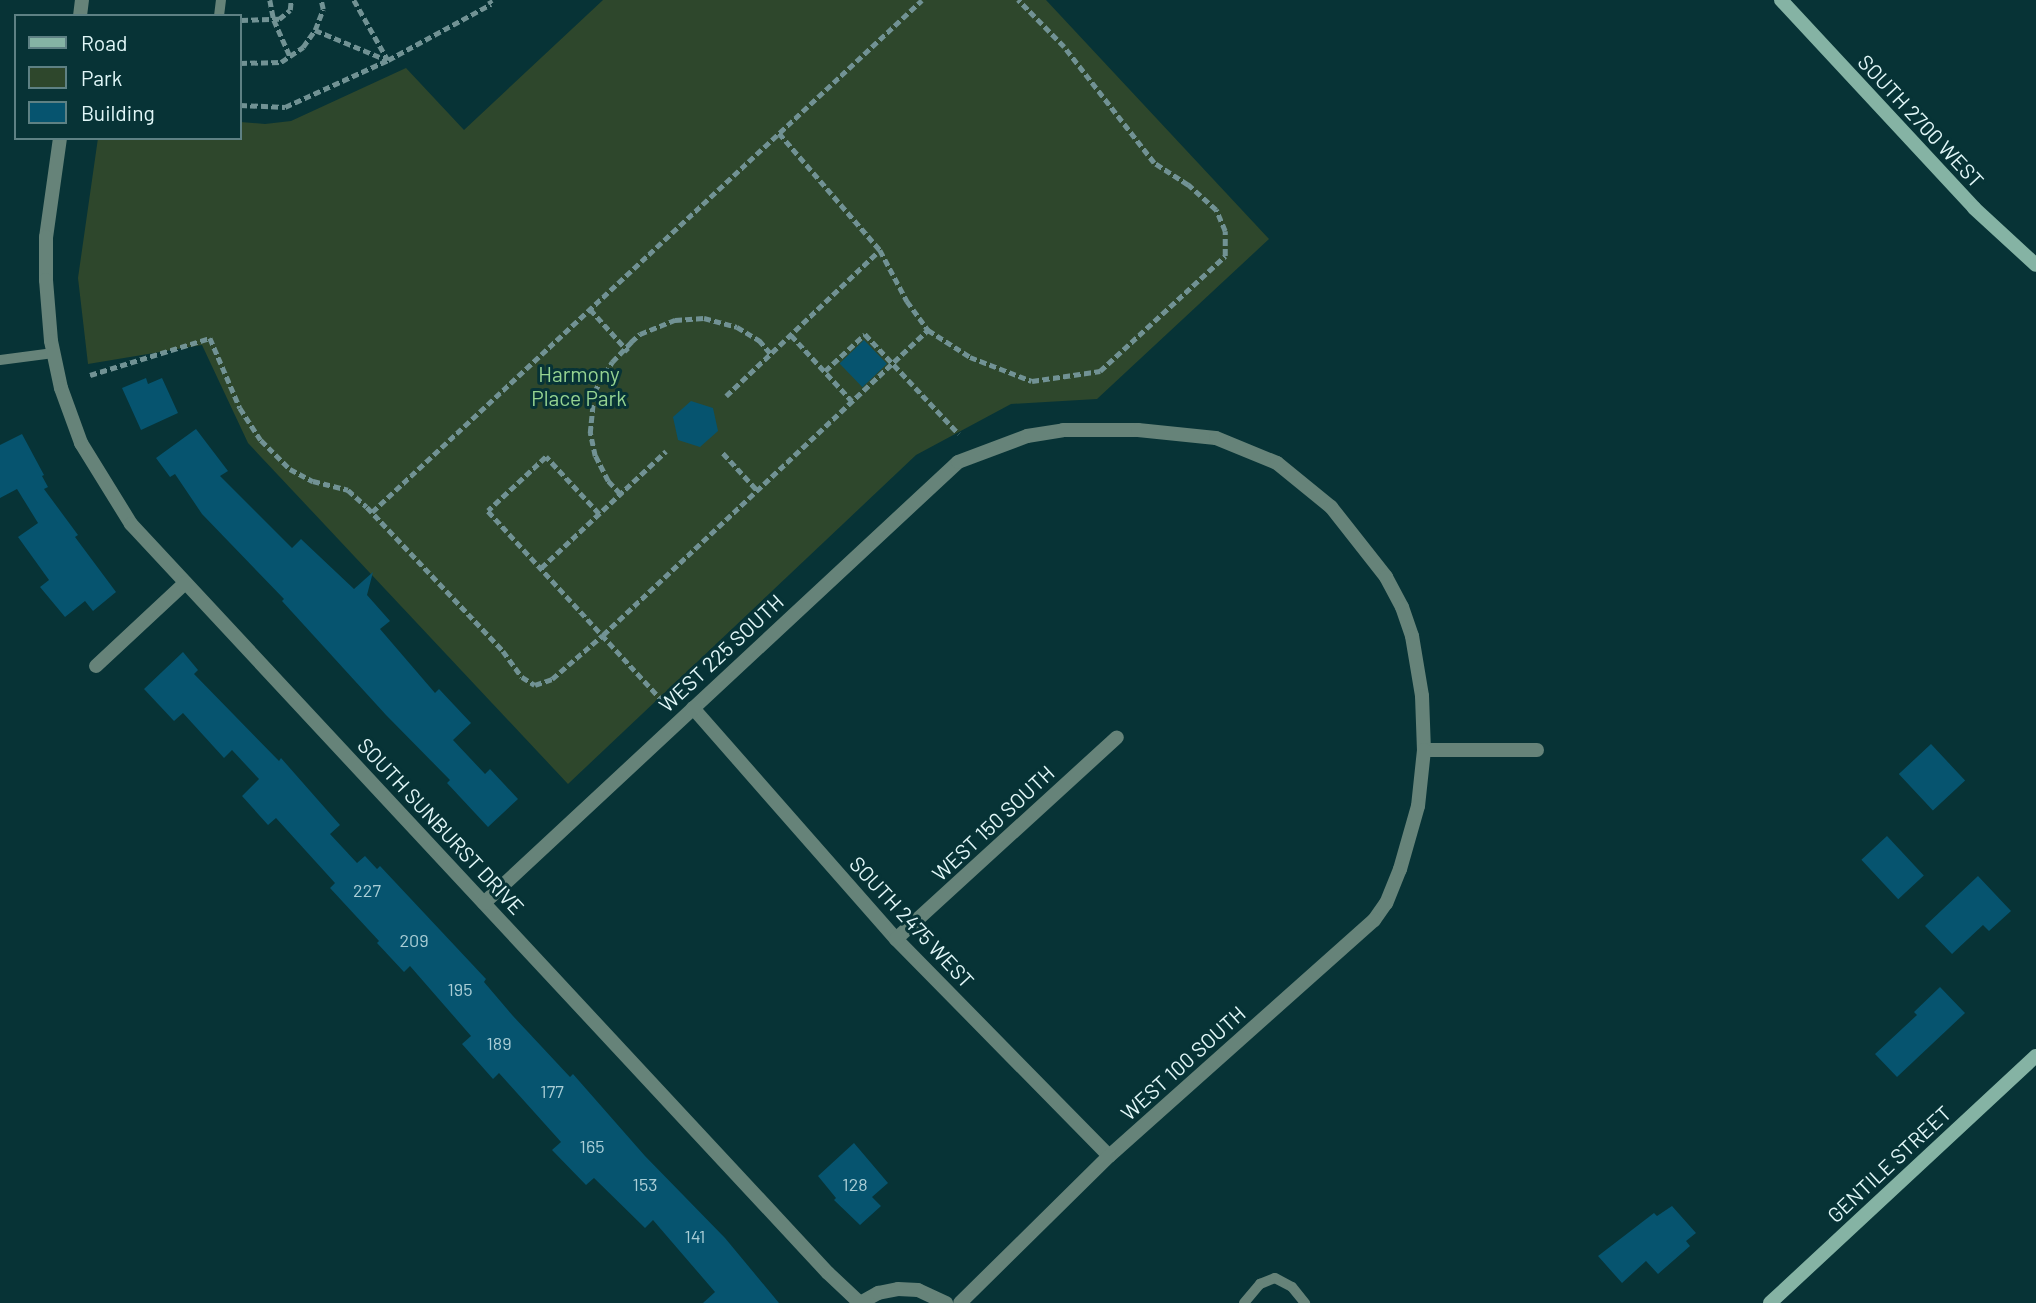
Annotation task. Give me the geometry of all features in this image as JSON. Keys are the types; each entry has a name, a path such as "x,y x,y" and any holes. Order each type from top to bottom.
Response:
{"main road":[{"name":"SOUTH 2700 WEST","path":"1781,0 1945,178 2036,265"},
{"name":"GENTILE STREET","path":"1770,1303 2036,1056"}],"street":[{"name":"SOUTH SUNBURST DRIVE","path":"60,140 46,237 46,280 53,347 61,388 81,443 131,524 828,1273 860,1303"},
{"name":"WEST 225 SOUTH","path":"484,903 958,462 1027,436 1063,429 1138,430 1216,438 1278,463 1331,507 1386,577 1402,607 1412,636 1422,696 1424,750"},
{"path":"96,667 186,583"},
{"name":"SOUTH 2475 WEST","path":"693,708 897,939 1110,1156"},
{"name":"WEST 150 SOUTH","path":"897,939 1117,737"},
{"path":"1424,750 1537,750"},
{"name":"WEST 100 SOUTH","path":"960,1303 1110,1156 1374,920 1387,903 1418,806 1424,750"},
{"path":"860,1303 878,1293 898,1289 918,1290 946,1303"}],"lane":[{"path":"0,360 53,347"},
{"path":"1244,1303 1260,1284 1275,1278 1292,1287 1304,1303"}],"path":[{"path":"270,0 274,20 290,56"},
{"path":"242,20 274,20 290,9 291,0"},
{"path":"242,63 281,62 303,47 315,30 323,9 321,0"},
{"path":"354,0 388,60"},
{"path":"242,105 285,107 388,60 491,4 489,0"},
{"path":"372,512 922,0"},
{"path":"779,133 880,250 907,302 928,330 970,357 1032,381 1100,370 1225,256 1225,231 1216,210 1188,185 1154,163 1064,47 1018,0"},
{"path":"315,30 388,60"},
{"path":"726,396 880,250"},
{"path":"590,309 626,349"},
{"path":"620,494 608,481 595,456 590,433 594,392 612,362 640,334 675,320 704,318 737,327 759,340 771,354"},
{"path":"90,374 210,338 240,408 261,440 290,468 313,481 348,490 503,651 522,677 534,685 552,679 603,635 928,330"},
{"path":"825,371 865,334 959,435"},
{"path":"791,335 852,401"},
{"path":"541,568 666,451"},
{"path":"723,453 757,490"},
{"path":"599,514 546,457 488,511 662,700"}],"green space":[{"name":"Harmony Place Park","path":"603,0 1046,0 1269,239 1097,399 1011,404 916,455 568,784 248,443 202,345 88,364 78,278 98,140 242,140 242,122 265,124 291,121 406,68 464,130"}],"building":[{"path":"864,340 887,364 862,387 840,364"},
{"path":"146,378 148,384 162,378 178,413 141,430 122,388"},
{"path":"691,401 713,408 718,431 700,447 678,440 673,417"},
{"path":"196,429 228,471 220,476 292,548 301,539 354,589 373,572 367,595 390,621 380,629 435,693 439,689 471,723 453,740 485,774 490,769 518,799 488,827 447,783 450,780 386,715 282,601 284,599 202,514 175,474 170,477 156,458"},
{"path":"22,434 44,475 42,476 48,487 44,489 116,592 93,611 85,601 65,617 40,587 49,580 18,537 38,523 17,489 0,498 0,445"},
{"path":"183,652 198,670 194,674 279,761 281,758 340,825 330,834 357,863 365,856 377,869 380,866 486,979 484,982 513,1016 570,1077 573,1074 645,1156 725,1238 779,1303 703,1303 715,1292 653,1220 645,1228 594,1178 586,1185 552,1150 561,1142 499,1073 493,1079 462,1044 471,1036 410,966 404,972 377,943 379,941 330,888 335,883 276,818 268,825 242,796 259,779 232,750 224,758 183,713 174,721 144,689"},
{"path":"1931,744 1965,781 1933,811 1899,774"},
{"path":"1887,836 1924,875 1898,899 1861,860"},
{"path":"1978,876 2011,911 1989,931 1983,925 1952,954 1925,926"},
{"path":"1940,987 1965,1013 1897,1077 1875,1054 1917,1015 1914,1012"},
{"path":"854,1143 888,1183 872,1197 881,1206 860,1225 834,1200 836,1198 818,1176"},
{"path":"1672,1206 1696,1233 1686,1241 1690,1246 1658,1274 1646,1261 1622,1283 1598,1256 1654,1213 1657,1216"}]}
